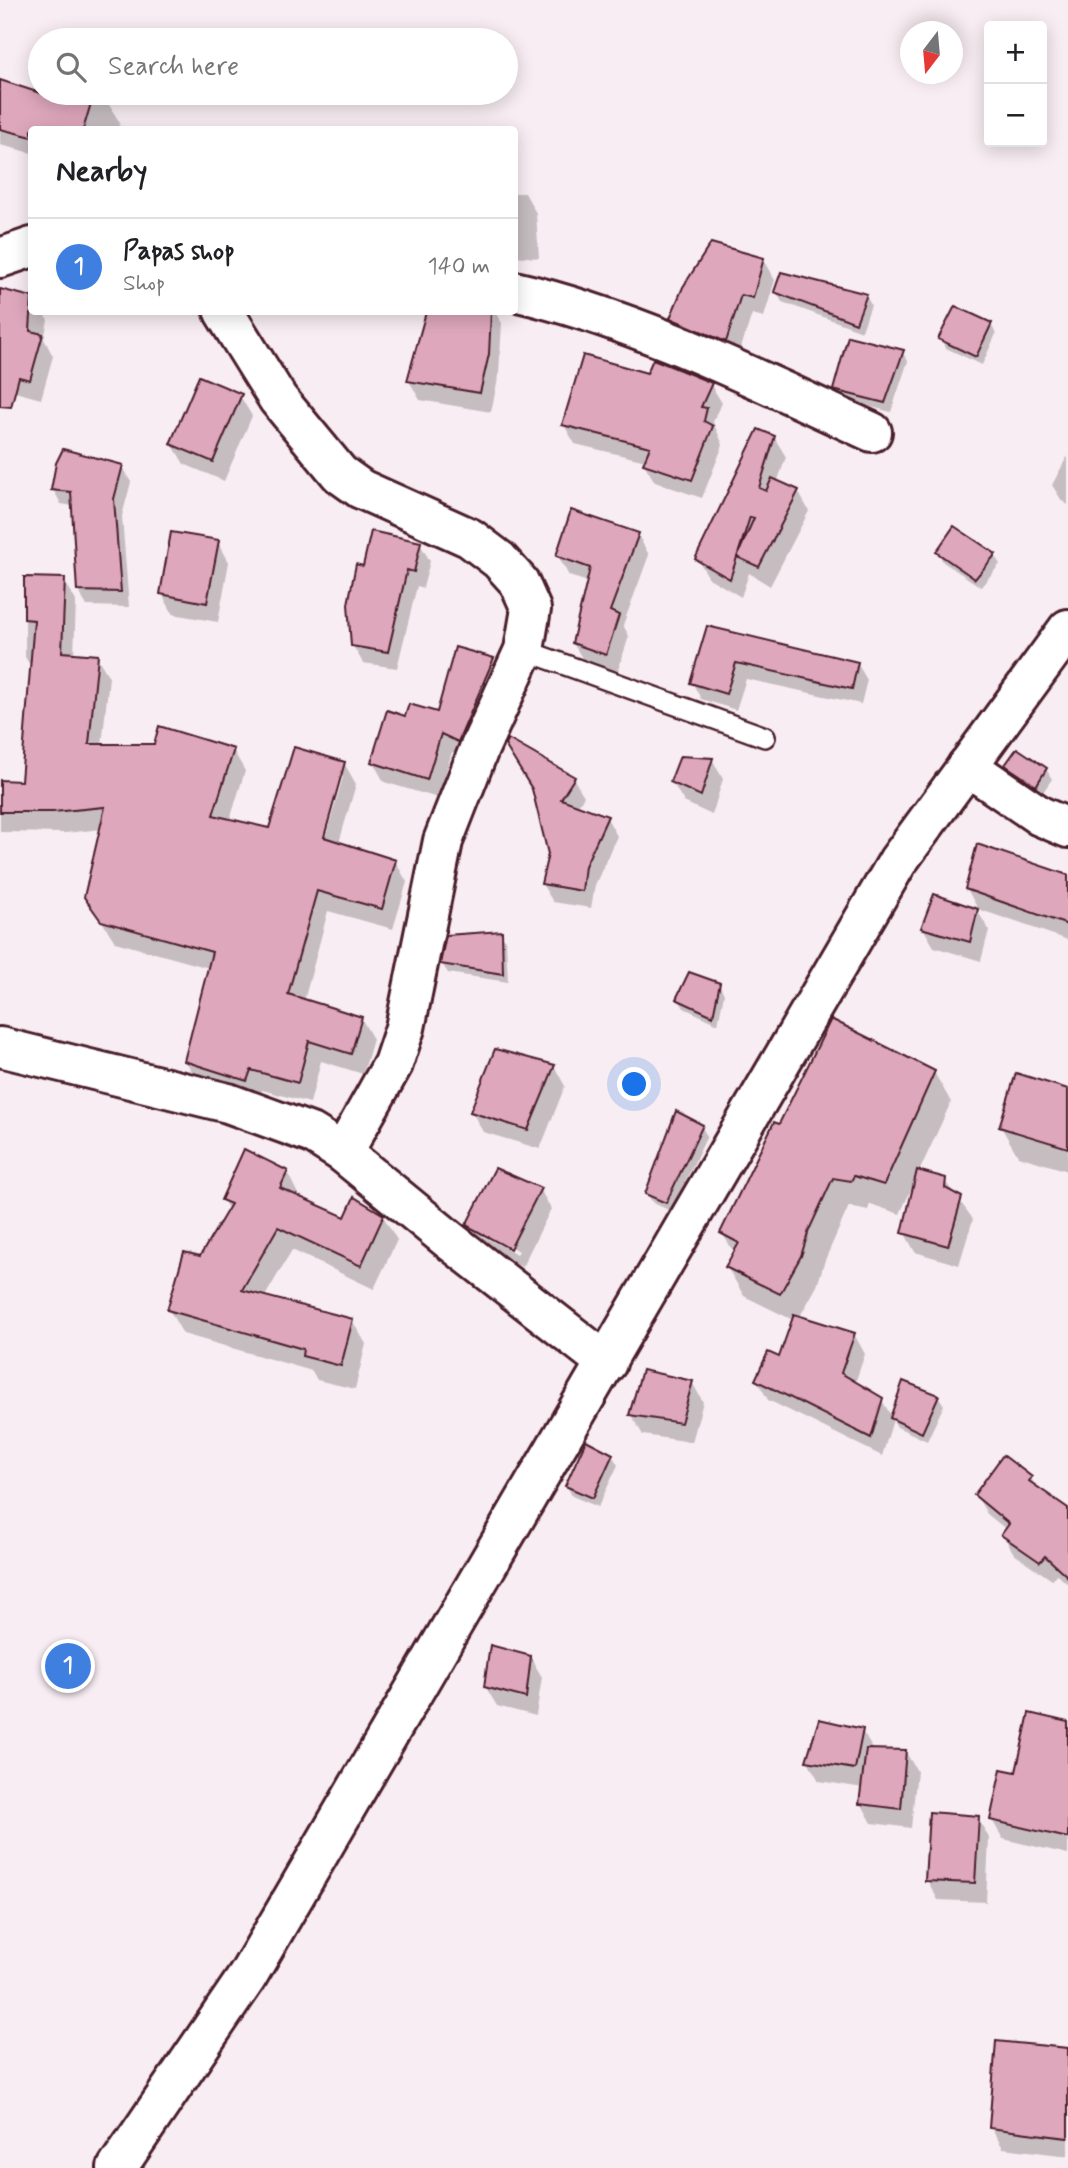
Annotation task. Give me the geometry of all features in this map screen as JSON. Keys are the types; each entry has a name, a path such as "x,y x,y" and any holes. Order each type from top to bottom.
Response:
{"street":[{"path":"0,258 28,248"},
{"path":"518,291 548,298 708,357 872,432"},
{"path":"226,315 278,399 340,474 361,489 470,538 499,561 519,582 531,609 524,650 479,749 443,841 405,1028 393,1064 344,1153"},
{"path":"117,2168 247,1977 898,861 1068,629"},
{"path":"967,766 1040,816 1068,828"},
{"path":"0,1047 228,1103 313,1134 344,1153 448,1239 607,1363"}],"lane":[{"path":"524,650 765,737"}],"building":[{"path":"0,80 28,89 28,105 90,105 84,126 28,126 28,136 0,129"},
{"path":"711,243 764,258 753,298 741,295 726,342 670,318 683,287"},
{"path":"781,272 867,294 856,323 774,292"},
{"path":"0,289 28,296 30,331 43,334 30,380 19,377 11,407 0,406"},
{"path":"955,306 992,323 976,357 938,339"},
{"path":"425,315 491,315 489,354 480,393 407,381"},
{"path":"848,336 904,350 885,403 833,390"},
{"path":"583,355 647,373 653,359 712,383 701,407 707,408 704,421 713,426 692,480 643,464 650,447 562,425"},
{"path":"199,376 242,394 213,462 170,444"},
{"path":"758,429 775,436 759,488 766,491 772,478 799,490 759,567 737,557 730,579 695,559","holes":["750,517 754,518 737,556"]},
{"path":"63,449 123,465 114,499 121,592 77,591 71,492 51,490 56,463"},
{"path":"571,510 639,533 610,611 619,615 606,655 572,643 590,568 556,556"},
{"path":"954,526 996,554 975,579 936,552"},
{"path":"371,531 421,542 414,572 407,570 388,652 351,646 348,604 356,564 363,566"},
{"path":"171,532 219,540 207,603 160,594"},
{"path":"24,577 65,578 62,652 98,655 89,744 154,744 159,726 234,749 213,815 269,828 294,747 345,762 324,837 396,860 382,909 317,891 288,994 362,1017 351,1054 309,1041 298,1083 251,1070 247,1081 184,1061 212,952 101,921 84,897 105,807 53,812 0,812 0,780 21,781 34,620 24,619"},
{"path":"707,626 858,662 852,689 736,663 726,694 690,683"},
{"path":"455,647 494,658 458,742 441,734 427,780 371,762 387,710 405,716 409,704 437,712"},
{"path":"508,739 575,777 561,799 608,816 585,866 582,891 541,884 548,854 532,789 505,745"},
{"path":"1017,748 1047,768 1036,786 1005,765"},
{"path":"680,756 713,758 701,796 670,782"},
{"path":"977,844 1068,875 1068,925 965,889"},
{"path":"934,894 978,909 970,942 921,928"},
{"path":"502,931 503,974 440,964 446,935"},
{"path":"689,972 720,983 713,1016 676,999"},
{"path":"831,1019 935,1071 884,1185 854,1176 851,1181 833,1178 809,1230 801,1256 780,1294 725,1267 739,1243 720,1233 774,1122 779,1124"},
{"path":"495,1049 555,1065 528,1130 470,1112"},
{"path":"1016,1073 1068,1089 1068,1148 999,1127"},
{"path":"676,1111 703,1125 666,1203 645,1194"},
{"path":"244,1149 288,1171 280,1188 345,1217 354,1197 384,1215 361,1266 278,1227 242,1290 353,1319 341,1366 302,1356 303,1349 167,1310 184,1252 200,1256 231,1204 221,1200"},
{"path":"495,1168 541,1188 510,1249 466,1225"},
{"path":"917,1170 946,1178 945,1188 962,1197 948,1246 902,1233"},
{"path":"794,1314 855,1333 841,1373 883,1398 871,1438 755,1380 768,1352 779,1357"},
{"path":"642,1370 693,1381 681,1423 629,1415"},
{"path":"903,1381 939,1395 922,1433 890,1418"},
{"path":"586,1440 613,1454 593,1498 565,1486"},
{"path":"1003,1455 1032,1477 1029,1481 1068,1508 1068,1577 1045,1556 1040,1562 1001,1535 1009,1524 974,1495"},
{"path":"490,1645 531,1656 526,1698 484,1687"},
{"path":"1029,1713 1068,1722 1068,1838 990,1820 1001,1769 1016,1772"},
{"path":"819,1719 863,1729 855,1769 806,1761"},
{"path":"866,1749 906,1750 901,1809 859,1804"},
{"path":"929,1812 979,1816 975,1883 925,1881"},
{"path":"996,2041 1068,2048 1068,2138 989,2128"}],"place":[{"name":"Papas shop","path":"68,1666"}]}
